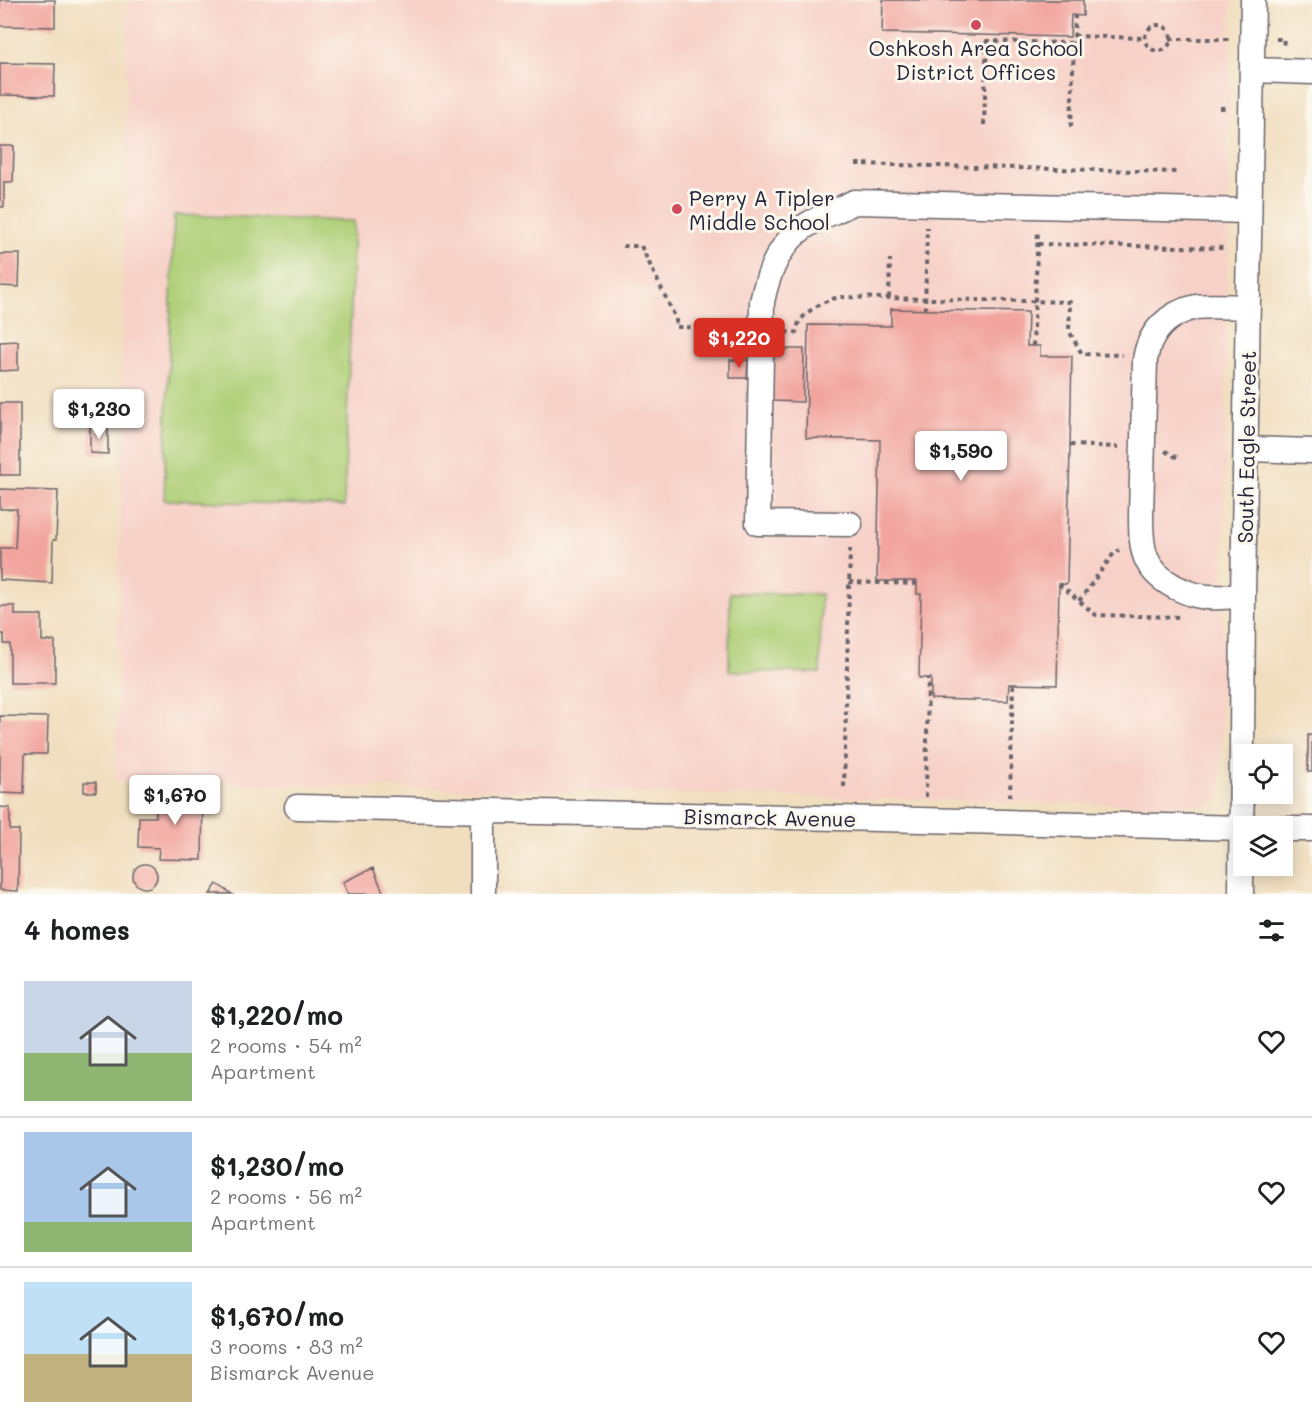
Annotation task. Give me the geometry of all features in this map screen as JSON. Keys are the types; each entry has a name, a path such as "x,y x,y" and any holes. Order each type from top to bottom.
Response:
{"street":[{"name":"South Eagle Street","path":"1242,816 1243,596 1253,0"},
{"path":"1252,70 1312,72"},
{"path":"850,524 758,523 762,302 778,254 806,226 854,202 1249,211"},
{"path":"1243,596 1204,597 1188,594 1156,574 1144,555 1141,516 1145,360 1151,339 1167,319 1197,307 1248,308"},
{"path":"1246,449 1312,451"},
{"name":"Bismarck Avenue","path":"297,807 1233,828"},
{"path":"483,811 483,894"},
{"path":"1293,829 1312,829"},
{"name":"South Eagle Street","path":"1241,876 1241,894"}],"path":[{"path":"1071,127 1075,15"},
{"path":"1160,26 1168,31 1170,39 1168,46 1158,51 1150,49 1145,38 1148,30 1160,26"},
{"path":"1074,36 1145,38"},
{"path":"984,125 987,38 1074,43"},
{"path":"856,164 1178,172"},
{"path":"925,310 928,203"},
{"path":"1033,346 1039,206"},
{"path":"1038,244 1248,249"},
{"path":"622,246 641,246 676,319 676,327 761,329 796,333 796,327 806,315 829,300 839,297 1070,302 1069,331 1082,354 1122,355"},
{"path":"889,298 890,259"},
{"path":"844,788 850,524"},
{"path":"1079,601 1114,553 1121,548"},
{"path":"849,582 917,584"},
{"path":"1059,584 1096,615 1187,617"},
{"path":"925,820 928,678"},
{"path":"1009,822 1013,684"}],"shaded area":[{"name":"Perry A Tipler Middle School","path":"128,0 1231,0 1221,793 1216,803 1207,806 116,781"}],"green space":[{"path":"174,215 354,221 344,506 164,500"},
{"path":"730,593 821,594 820,673 729,671"}],"building":[{"path":"0,0 55,0 55,27 0,26"},
{"name":"Oshkosh Area School District Offices","path":"883,0 1083,0 1083,16 1071,15 1070,37 882,33"},
{"path":"0,63 55,64 54,96 0,95"},
{"path":"0,146 14,146 13,182 4,182 4,207 0,207"},
{"path":"0,254 20,254 19,287 0,286"},
{"path":"891,309 1028,312 1027,346 1040,346 1040,356 1072,356 1067,584 1059,584 1057,685 1009,684 1008,701 931,699 931,678 919,678 921,594 917,594 917,581 877,581 880,440 806,438 808,325 891,326"},
{"path":"18,341 18,370 0,371 0,342"},
{"path":"773,349 804,349 803,402 772,401"},
{"path":"730,360 748,360 747,378 730,378"},
{"path":"0,403 20,403 20,475 0,475"},
{"path":"90,426 108,427 108,454 90,453"},
{"path":"0,489 58,491 56,540 53,540 52,583 0,580 0,548 15,548 17,509 0,509"},
{"path":"0,606 15,606 15,615 42,615 42,641 55,641 55,683 10,683 10,644 4,644 4,634 0,634"},
{"path":"0,716 48,717 47,754 25,754 24,794 0,793"},
{"path":"1308,735 1312,735 1312,772 1308,772"},
{"path":"84,782 96,782 96,792 84,792"},
{"path":"156,790 203,791 202,860 158,859 159,848 138,847 139,817 156,817"},
{"path":"0,807 10,808 10,830 19,830 18,891 0,890"},
{"path":"145,864 153,868 157,876 153,884 145,888 137,884 133,876 137,868"},
{"path":"373,868 384,894 348,894 343,882"},
{"path":"217,884 232,894 210,894"}],"place":[{"name":"Oshkosh Area School District Offices","path":"976,25"},
{"name":"Perry A Tipler Middle School","path":"677,209"}]}
